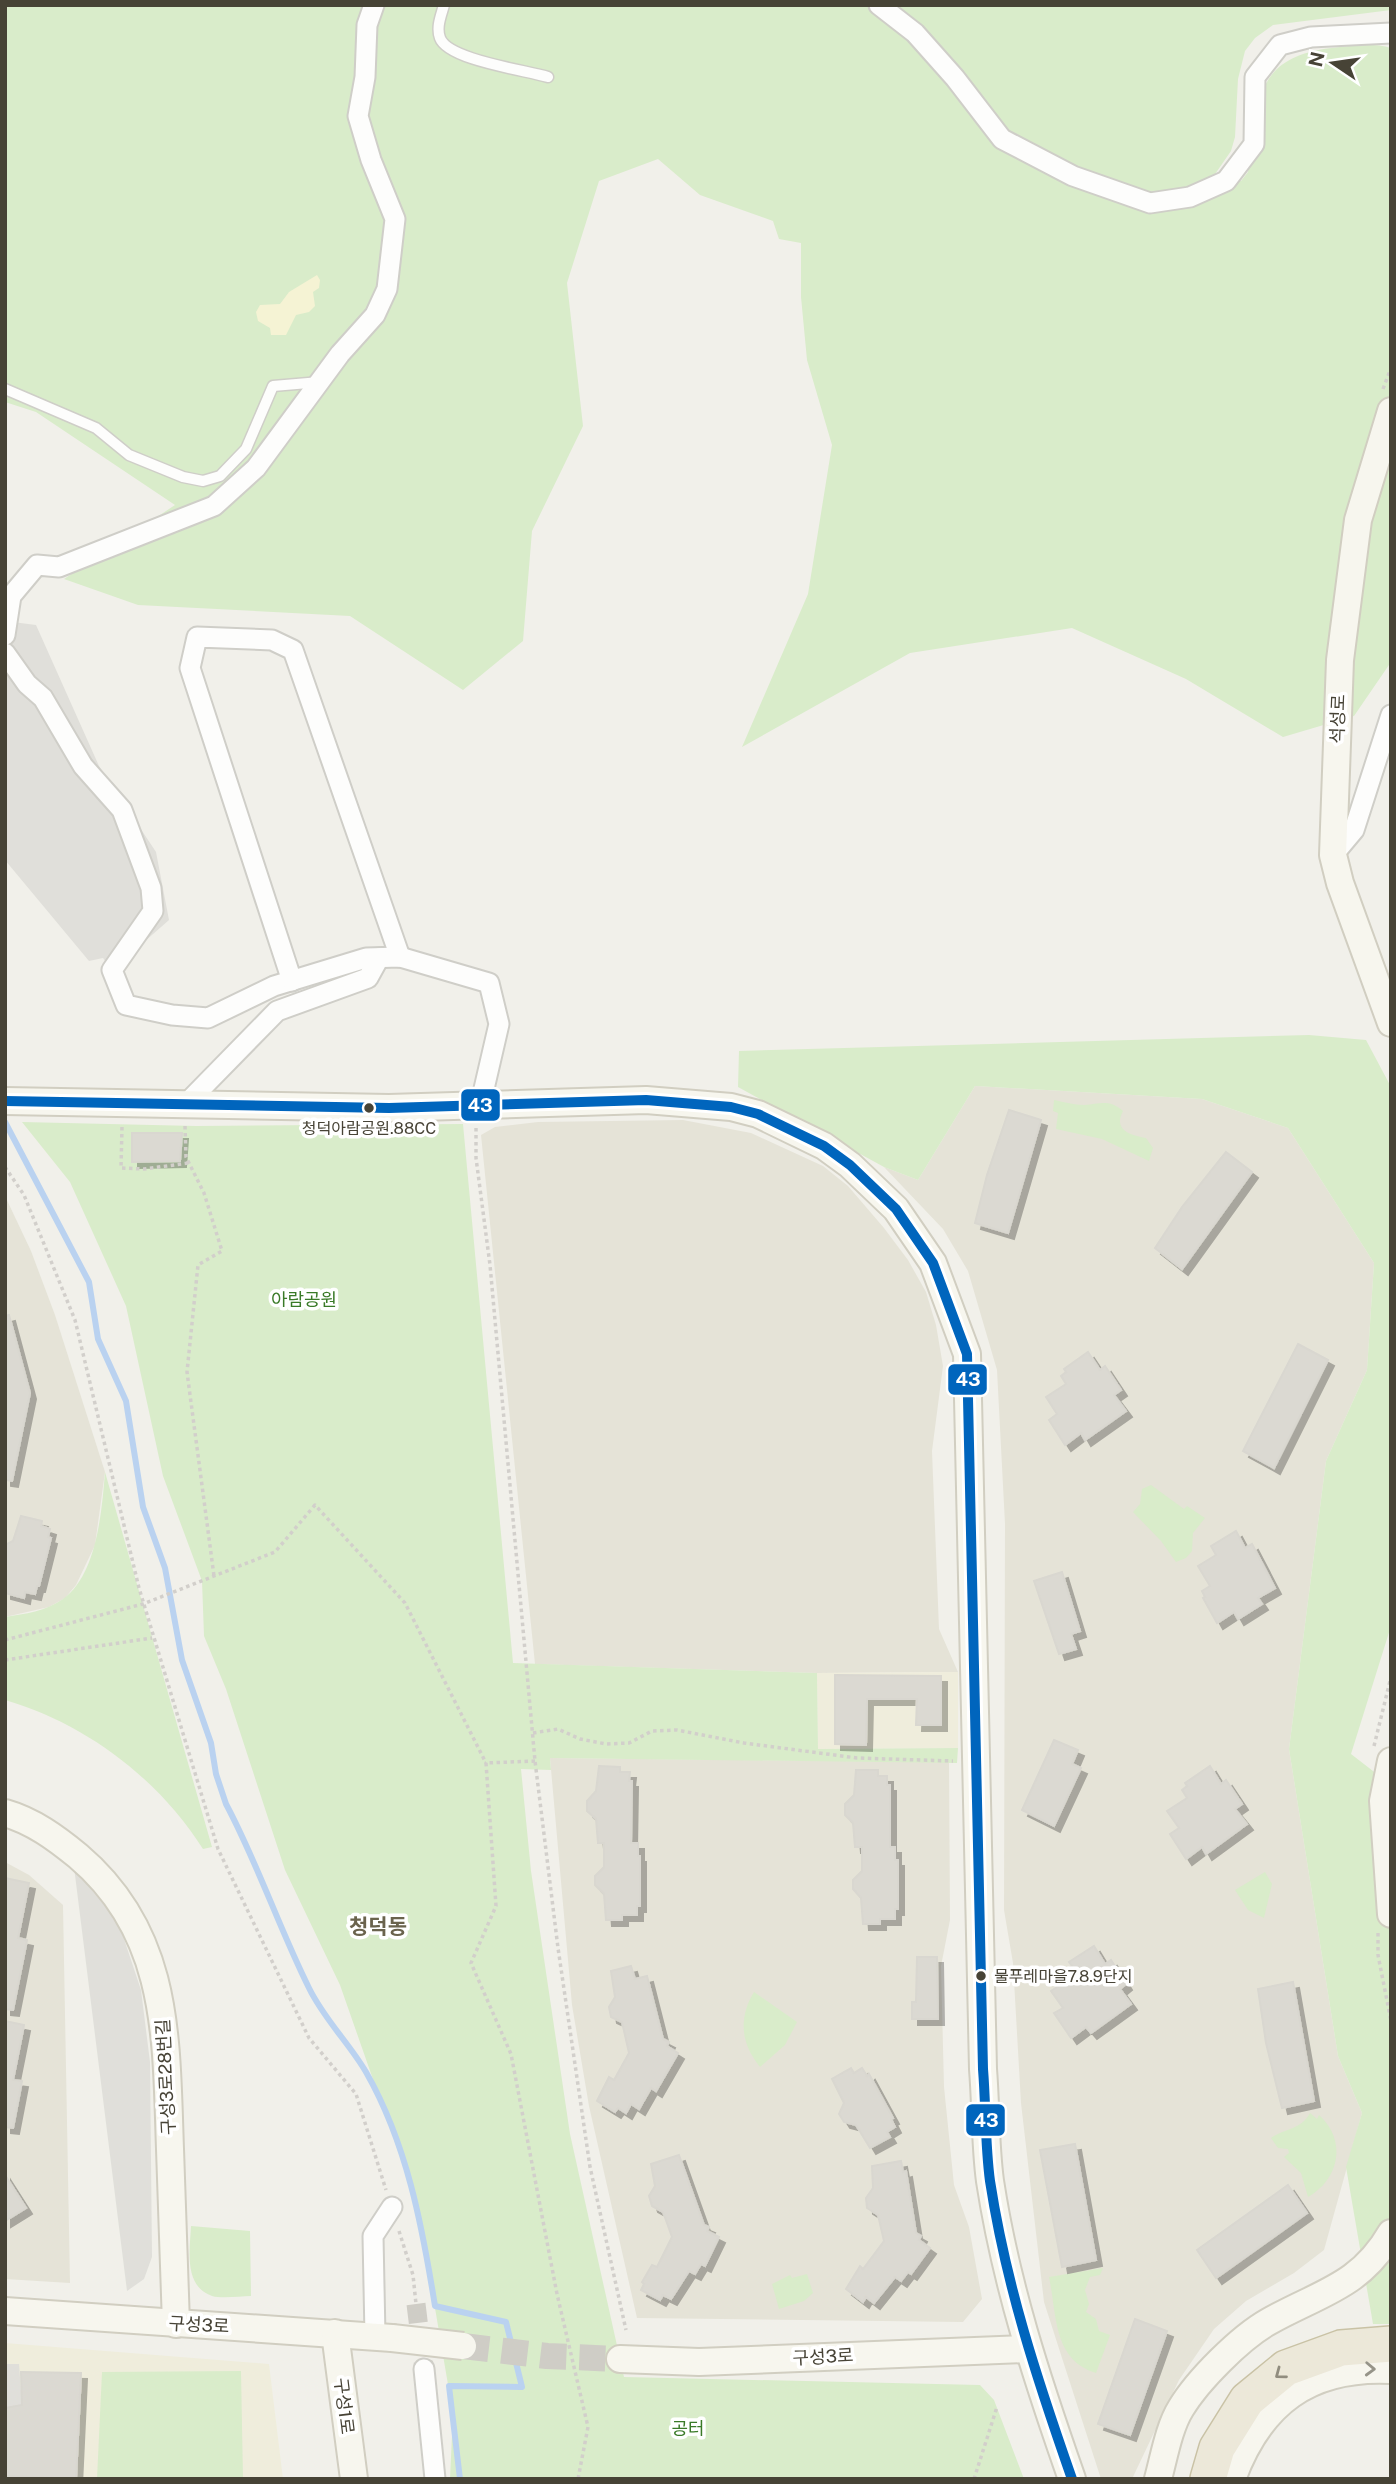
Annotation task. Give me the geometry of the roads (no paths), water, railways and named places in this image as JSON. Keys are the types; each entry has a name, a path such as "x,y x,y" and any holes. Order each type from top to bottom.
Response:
{"highway":[{"path":"1208,2479 1217,2448 1247,2400 1286,2368 1341,2347 1391,2344"}],"street":[{"path":"5,635 10,596 37,565 60,567 214,506 256,468 340,354 375,315 387,289 393,257 395,219 371,160 358,116 365,77 368,24 374,5"},
{"path":"879,5 923,42 1002,139 1073,176 1150,203 1191,197 1226,181 1254,144 1255,77 1280,45 1311,37 1391,33"},
{"name":"석성로","path":"1391,411 1357,520 1340,660 1333,855 1340,883 1391,1023"},
{"path":"292,981 190,668 197,637 272,640 293,650 401,957"},
{"path":"5,653 27,684 43,698 83,766 122,810 151,888 153,911 112,970 126,1005 172,1016 208,1018 292,981 366,958 401,957 489,983 499,1024 480,1106"},
{"path":"1333,855 1354,831 1391,715"},
{"path":"185,1105 277,1012 368,978 379,958"},
{"path":"18,1101 282,1107 480,1106 646,1100 731,1107 758,1114 824,1146 850,1165 896,1209 933,1263 967,1354 985,2117 999,2229 1026,2349 1072,2479"},
{"path":"1391,1761 1383,1801 1391,1914"},
{"name":"구성3로28번길","path":"5,1813 48,1833 100,1876 132,1918 147,1952 158,1989 166,2041 176,2324"},
{"path":"383,2337 373,2236 391,2207"},
{"path":"1158,2476 1180,2408 1236,2345 1267,2323 1343,2285 1377,2258 1391,2233"},
{"name":"구성3로","path":"5,2311 335,2333 463,2346"},
{"name":"구성1로","path":"335,2333 354,2479"},
{"name":"구성3로","path":"620,2359 699,2362 1026,2349"},
{"path":"424,2369 435,2479"},
{"path":"1231,2479 1242,2450 1273,2406 1321,2377 1359,2369 1391,2370"}],"lane":[{"path":"444,5 439,24 440,38 458,55 548,77"},
{"path":"5,389 96,429 130,455 183,477 203,481 220,476 246,449 273,386 320,382"}],"waterway":[{"path":"5,1122 89,1282 98,1339 126,1401 143,1507 165,1568 182,1660 211,1743 216,1774 226,1804 309,1988 366,2072 380,2099 411,2186 425,2245 435,2306 506,2322 522,2387 449,2386 460,2479"}],"tunnel":[{"path":"416,2304 424,2369"},
{"path":"463,2346 547,2356 620,2359"}],"place":[{"name":"청덕아람공원.88CC","path":"369,1108"},
{"name":"물푸레마을7.8.9단지","path":"981,1976"}],"district":[{"name":"청덕동","path":"378,1927"}],"park label":[{"name":"아람공원","path":"304,1300"},
{"name":"공터","path":"688,2429"}]}
